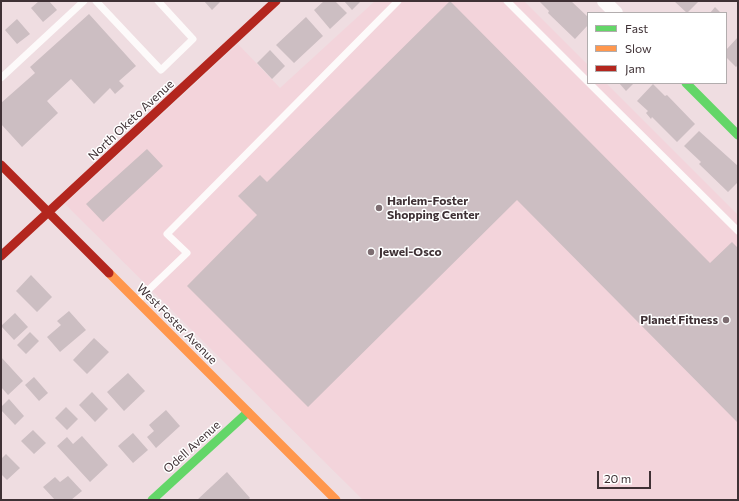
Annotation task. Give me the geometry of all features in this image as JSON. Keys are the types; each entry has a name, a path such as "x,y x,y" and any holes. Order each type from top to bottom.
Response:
{"street":[{"name":"North Oketo Avenue","path":"1,256 276,1"},
{"path":"604,1 615,12"},
{"path":"687,84 738,135"},
{"name":"West Foster Avenue","path":"1,165 336,500"},
{"name":"Odell Avenue","path":"152,500 248,412"}],"lane":[{"path":"1,78 84,1"},
{"path":"96,1 161,70 193,39 158,1"},
{"path":"138,301 187,253 167,234 398,1"},
{"path":"507,1 587,80"},
{"path":"591,84 738,231"}],"shaded area":[{"name":"Harlem-Foster Shopping Center","path":"375,1 524,1 587,64 587,84 607,84 738,215 738,500 363,500 65,204 238,44 280,88"}],"building":[{"path":"39,1 49,1 57,10 43,22 31,8"},
{"path":"204,1 221,1 212,10"},
{"path":"324,1 335,1 347,13 330,29 314,10"},
{"path":"344,1 361,1 352,10"},
{"name":"Harlem-Foster Shopping Center","path":"450,1 710,263 732,242 738,248 738,423 517,200 308,407 187,286 257,215 238,196 260,175 267,182"},
{"path":"539,1 571,1 587,16 587,26 575,39 548,13 549,11"},
{"path":"674,1 699,1 688,12 686,12"},
{"path":"715,7 720,12 711,12"},
{"path":"89,14 136,66 119,81 124,86 115,94 110,88 94,104 71,79 47,101 58,113 22,147 1,124 1,103 35,73 30,67"},
{"path":"306,17 323,36 294,63 276,45"},
{"path":"17,19 30,34 17,44 5,30"},
{"path":"738,37 738,65 736,67 727,58 727,49"},
{"path":"270,50 285,66 272,79 257,63"},
{"path":"620,84 633,84 626,91"},
{"path":"653,84 665,96 667,95 695,124 677,142 652,117 651,119 646,113 648,111 637,101"},
{"path":"699,131 738,166 738,182 728,192 699,164 701,162 684,146"},
{"path":"147,149 163,166 103,222 86,204"},
{"path":"31,275 52,297 37,312 16,291"},
{"path":"69,311 86,330 60,352 47,337 61,325 57,321"},
{"path":"15,313 28,327 14,340 1,326"},
{"path":"30,332 39,341 26,354 17,345"},
{"path":"94,338 109,352 87,374 73,360"},
{"path":"1,357 23,381 8,395 1,387"},
{"path":"128,373 145,391 124,411 107,392"},
{"path":"34,377 48,393 39,401 25,385"},
{"path":"92,392 108,409 95,422 79,405"},
{"path":"9,399 24,416 15,425 1,410 1,407"},
{"path":"66,407 78,419 67,430 55,418"},
{"path":"166,410 180,426 156,448 147,437 154,431 149,425"},
{"path":"33,430 46,443 34,454 21,441"},
{"path":"133,433 148,450 133,463 118,446"},
{"path":"82,436 108,465 90,482 57,446 67,437 73,444"},
{"path":"6,454 20,468 7,480 1,474 1,459"},
{"path":"227,472 250,498 248,500 197,500"},
{"path":"68,476 82,491 71,500 55,500 43,487 55,477 60,482"}],"traffic: fast":[{"path":"687,84 738,135"},
{"path":"152,500 248,412"}],"traffic: slow":[{"path":"109,273 336,500"}],"traffic: jam":[{"path":"1,256 276,1"},
{"path":"1,165 109,273"}],"place":[{"name":"Harlem-Foster Shopping Center","path":"379,208"},
{"name":"Jewel-Osco","path":"371,252"},
{"name":"Planet Fitness","path":"726,320"}]}
